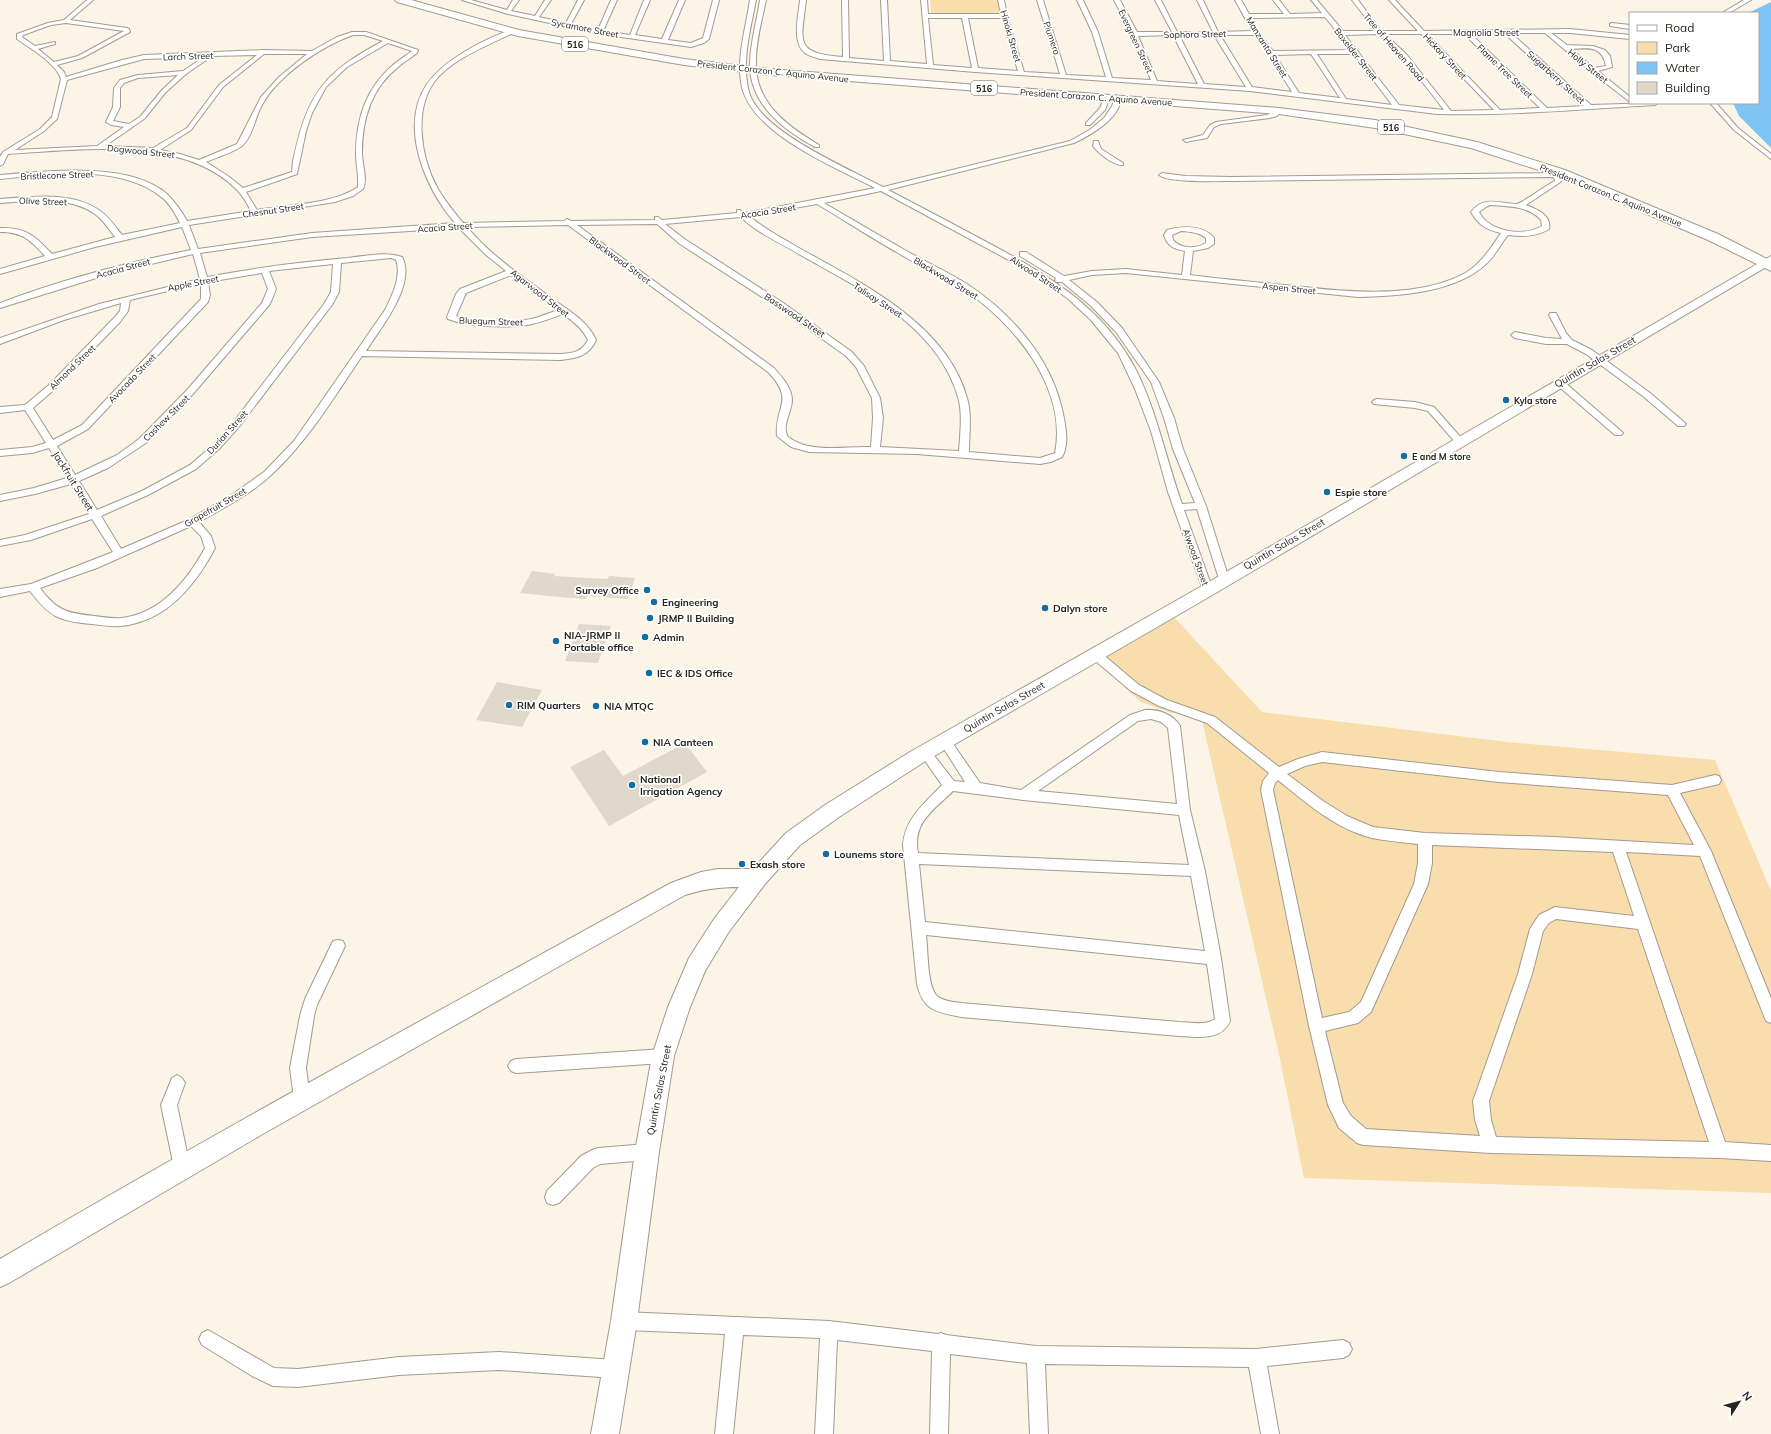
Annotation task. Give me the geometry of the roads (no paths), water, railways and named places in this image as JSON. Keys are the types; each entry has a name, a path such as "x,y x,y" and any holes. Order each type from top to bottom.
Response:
{"highway":[{"name":"President Corazon C. Aquino Avenue","path":"400,0 514,32 648,56 747,69 1280,111 1353,120 1425,134 1501,152 1558,177 1706,234 1769,263"}],"main road":[{"name":"Quintin Salas Street","path":"605,1434 624,1321 647,1152 663,1056 679,1007 697,965 721,926 758,878 794,839 832,811 925,752 1208,590 1224,579 1600,359 1769,263"},
{"path":"0,1274 109,1209 360,1065 678,890 701,881 718,878 758,878"}],"street":[{"name":"Sycamore Street","path":"465,0 483,2 508,12 600,32 632,38 691,45 702,42 706,39 716,0"},
{"path":"508,12 516,0"},
{"path":"536,18 548,0"},
{"path":"568,25 581,0"},
{"path":"600,32 614,0"},
{"path":"632,38 647,0"},
{"path":"664,42 682,0"},
{"path":"754,0 747,69 761,98 773,114 794,132 827,151"},
{"path":"747,69 763,0"},
{"path":"802,0 800,35 802,47 806,51 820,57 975,70 1250,89 1398,108 1449,112 1545,110 1629,102"},
{"path":"845,0 846,60"},
{"path":"884,0 887,62"},
{"path":"924,0 930,66"},
{"name":"Hinoki Street","path":"1001,0 1004,16 1021,72"},
{"name":"Plumero","path":"1040,0 1064,76"},
{"path":"1080,0 1095,32 1109,79"},
{"name":"Evergreen Street","path":"1117,0 1135,34 1155,82"},
{"path":"1158,0 1202,86"},
{"path":"1200,0 1216,33 1250,89"},
{"name":"Manzanta Street","path":"1238,0 1256,34 1271,53 1296,94"},
{"path":"1276,0 1288,15"},
{"name":"Boxelder Street","path":"1314,0 1398,108"},
{"name":"Tree of Heaven Road","path":"1354,0 1380,33 1405,56 1449,112"},
{"name":"Hickory Street","path":"1392,0 1498,112"},
{"path":"1727,12 1748,0"},
{"path":"81,1 89,2"},
{"path":"66,21 74,11 89,2"},
{"path":"1247,16 1325,15"},
{"path":"926,16 1004,16"},
{"path":"965,17 975,70"},
{"path":"0,164 5,152 27,141 51,123 55,118 64,79 60,70 54,64 18,36 25,32 66,21 125,29 127,32 89,52 54,64"},
{"path":"1612,25 1629,27"},
{"path":"201,162 239,145 263,97 283,75 314,53 343,37 357,32 388,41"},
{"name":"Agarwood Street","path":"360,353 573,356 585,351 592,340 586,330 512,272 458,222 442,201 430,180 419,143 418,127 420,106 430,84 448,66 470,52 514,32"},
{"name":"Flame Tree Street","path":"1466,32 1545,110"},
{"name":"Sugarberry Street","path":"1506,32 1588,106"},
{"name":"Holly Street","path":"1547,32 1629,99"},
{"name":"Magnolia Street","path":"1341,33 1585,32 1629,37"},
{"name":"Sophora Street","path":"1135,34 1256,34"},
{"path":"242,190 295,173 310,110 320,91 329,80 350,62 388,41"},
{"name":"Chesnut Street","path":"0,272 50,256 120,238 185,224 335,200 351,195 361,188 359,153 361,128 367,100 375,88 393,68 415,52 413,49 388,41"},
{"path":"34,48 53,44"},
{"path":"1565,47 1602,50 1606,53 1609,67 1592,70"},
{"path":"153,151 190,129 201,110 221,86 238,71 264,52"},
{"name":"Larch Street","path":"64,79 136,59 264,52 314,53"},
{"path":"1271,53 1355,52"},
{"path":"1313,53 1344,100"},
{"path":"99,147 142,118 164,91 184,73 210,55"},
{"name":"Alwood Street","path":"747,69 749,100 753,108 771,126 798,144 985,234"},
{"path":"132,126 109,122 116,106 116,89 119,84 125,80 142,76 184,73"},
{"name":"Acacia Street","path":"458,222 568,222 658,219 741,213 815,200 884,186 1072,142 1094,130 1108,117 1115,107 1112,98"},
{"name":"Acacia Street","path":"884,186 1061,138 1077,131 1092,121 1112,98"},
{"path":"1715,104 1736,129 1771,157"},
{"path":"1186,140 1205,137 1211,127 1219,124 1271,116 1278,114 1280,111"},
{"path":"1096,142 1096,146 1099,150 1121,164"},
{"name":"Dogwood Street","path":"5,152 99,147 174,154 201,162 218,172 242,190 255,212"},
{"name":"Bristlecone Street","path":"0,178 86,172 135,180 152,187 162,194 180,214 196,251"},
{"path":"1162,175 1185,178 1231,179 1558,177"},
{"path":"1520,206 1558,177"},
{"name":"Alwood Street","path":"884,186 1007,254 1052,282 1082,307 1107,333 1122,353 1154,427 1168,478 1208,590"},
{"name":"Olive Street","path":"0,201 43,200 79,203 93,209 107,221 120,238"},
{"name":"Blackwood Street","path":"815,200 964,286 992,307 1008,322 1032,350 1048,379 1054,394 1060,422 1061,451 1055,458 1040,461 964,454"},
{"path":"1490,203 1520,206 1538,213 1546,222 1546,227 1532,233 1506,232 1480,221 1475,212 1478,208 1490,203"},
{"name":"Talisay Street","path":"741,213 766,231 894,308 918,328 947,363 962,397 964,454"},
{"name":"Acacia Street","path":"0,306 108,272 196,251 259,241 392,228 422,228 458,222 561,217 658,219"},
{"name":"Blackwood Street","path":"561,217 771,370 779,378 785,388 787,404 781,429 782,436 787,440 808,449 830,451 875,450"},
{"name":"Basswood Street","path":"658,219 683,242 779,304 849,354 860,366 876,398 878,418 875,450"},
{"path":"1189,229 1202,232 1210,238 1210,244 1206,247 1188,249 1170,242 1168,235 1175,230 1189,229"},
{"path":"0,230 21,230 28,234 50,256"},
{"name":"Aspen Street","path":"1052,282 1111,270 1141,271 1343,294 1369,296 1394,294 1440,284 1473,271 1483,264 1506,232"},
{"name":"Alwood Street","path":"1014,249 1063,279 1094,304 1119,330 1155,382 1169,418 1178,449 1201,506 1224,579"},
{"path":"1186,276 1188,249"},
{"name":"Avocado Street","path":"0,453 32,450 51,445 85,427 205,300 206,293 196,251"},
{"name":"Apple Street","path":"0,341 56,321 126,299 203,280 265,270 392,256"},
{"name":"Grapefruit Street","path":"0,593 33,587 93,565 192,522 237,496 267,474 297,443 390,308 398,290 402,265 399,259 392,256"},
{"name":"Durian Street","path":"0,543 27,538 94,515 145,493 193,467 216,447 235,426 328,305 335,292 337,261"},
{"name":"Cashew Street","path":"0,498 16,496 72,479 96,470 135,448 186,397 266,304 272,289 265,270"},
{"name":"Bluegum Street","path":"512,272 463,291 460,294 452,317 454,319 465,321 522,323 563,311"},
{"name":"Almond Street","path":"28,407 58,381 113,325 124,311 126,299"},
{"path":"1553,315 1562,334 1569,342 1600,359 1663,408 1681,424"},
{"path":"1515,335 1546,341 1569,342"},
{"path":"1560,383 1618,433"},
{"path":"1377,402 1415,405 1431,409 1459,442"},
{"path":"0,410 28,407"},
{"name":"Jackfruit Street","path":"28,407 94,515 120,554"},
{"path":"875,450 964,454"},
{"path":"1178,507 1201,506"},
{"path":"33,587 46,605 55,613 79,619 120,622 154,613 165,606 190,582 210,548 209,538 192,522"},
{"path":"1096,654 1140,690 1163,703 1211,720 1318,805 1342,820 1372,832 1425,839 1553,842 1704,851"},
{"path":"950,786 916,820 910,832 924,984 929,999 937,1005 961,1010 1179,1029 1213,1029 1220,1026 1223,1022 1214,958 1198,871 1184,810 1174,726 1160,715 1150,714 1134,718 1023,795"},
{"path":"945,741 976,788"},
{"path":"925,752 950,786 1023,795 1184,810"},
{"path":"1715,780 1672,790 1499,777 1322,757 1304,760 1278,774 1270,780 1266,790 1316,1026 1336,1105 1345,1122 1363,1138 1491,1145 1720,1150 1771,1153"},
{"path":"1672,790 1704,851 1771,1016"},
{"path":"1316,1026 1353,1018 1366,1007 1421,884 1425,839"},
{"path":"1618,847 1720,1150"},
{"path":"912,858 1198,871"},
{"path":"1491,1145 1483,1120 1481,1101 1525,974 1537,929 1544,919 1555,913 1644,923"},
{"path":"918,928 1214,958"},
{"path":"302,1099 298,1068 306,1016 338,946"},
{"path":"516,1066 663,1056"},
{"path":"177,1083 170,1105 170,1114 182,1167"},
{"path":"553,1197 587,1162 598,1156 647,1152"},
{"path":"624,1321 829,1330 941,1342 1036,1355 1256,1358 1343,1349"},
{"path":"724,1434 736,1325"},
{"path":"824,1434 829,1330"},
{"path":"208,1339 258,1370 273,1377 298,1378 399,1366 499,1361 615,1369"},
{"path":"939,1434 941,1342"},
{"path":"1036,1355 1039,1434"},
{"path":"1256,1358 1270,1434"}],"water":[{"path":"1771,2 1771,148 1739,116 1733,104 1759,104 1759,12 1750,12"}],"place":[{"name":"Kyla store","path":"1506,400"},
{"name":"E and M store","path":"1404,456"},
{"name":"Espie store","path":"1327,492"},
{"name":"Survey Office","path":"647,590"},
{"name":"Engineering","path":"654,602"},
{"name":"Dalyn store","path":"1045,608"},
{"name":"JRMP II Building","path":"650,618"},
{"name":"Admin","path":"645,637"},
{"name":"NIA-JRMP II Portable office","path":"556,641"},
{"name":"IEC & IDS Office","path":"649,673"},
{"name":"RIM Quarters","path":"509,705"},
{"name":"NIA MTQC","path":"596,706"},
{"name":"NIA Canteen","path":"645,742"},
{"name":"National Irrigation Agency","path":"632,785"},
{"name":"Lounems store","path":"826,854"},
{"name":"Exash store","path":"742,864"}]}
